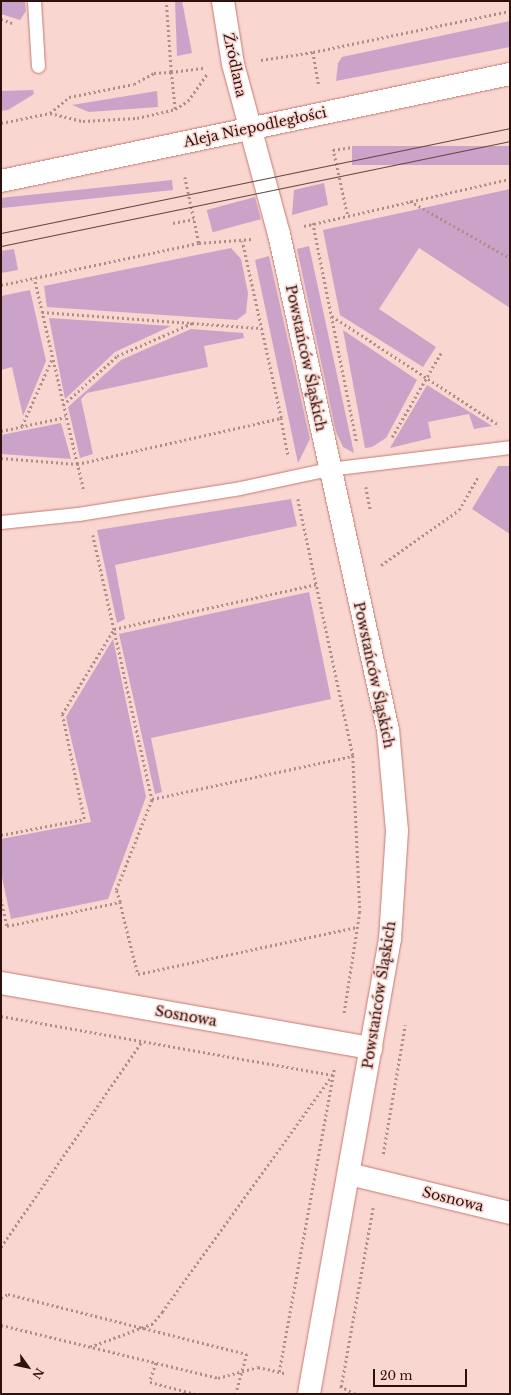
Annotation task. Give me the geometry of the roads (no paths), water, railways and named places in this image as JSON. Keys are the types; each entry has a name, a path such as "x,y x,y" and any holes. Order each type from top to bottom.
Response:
{"street":[{"name":"Źródlana","path":"223,1 233,64 250,128"},
{"name":"Aleja Niepodległości","path":"1,181 510,74"},
{"name":"Powstańców Śląskich","path":"250,128 279,234 329,469 388,730 397,831 390,939 309,1394"},
{"name":"Sosnowa","path":"1,983 371,1048"},
{"name":"Sosnowa","path":"349,1174 510,1213"}],"lane":[{"path":"34,1 38,66"},
{"path":"1,522 88,513 240,488 329,469 510,447"}],"tram line":[{"path":"1,233 510,128"},
{"path":"1,246 510,141"}]}
